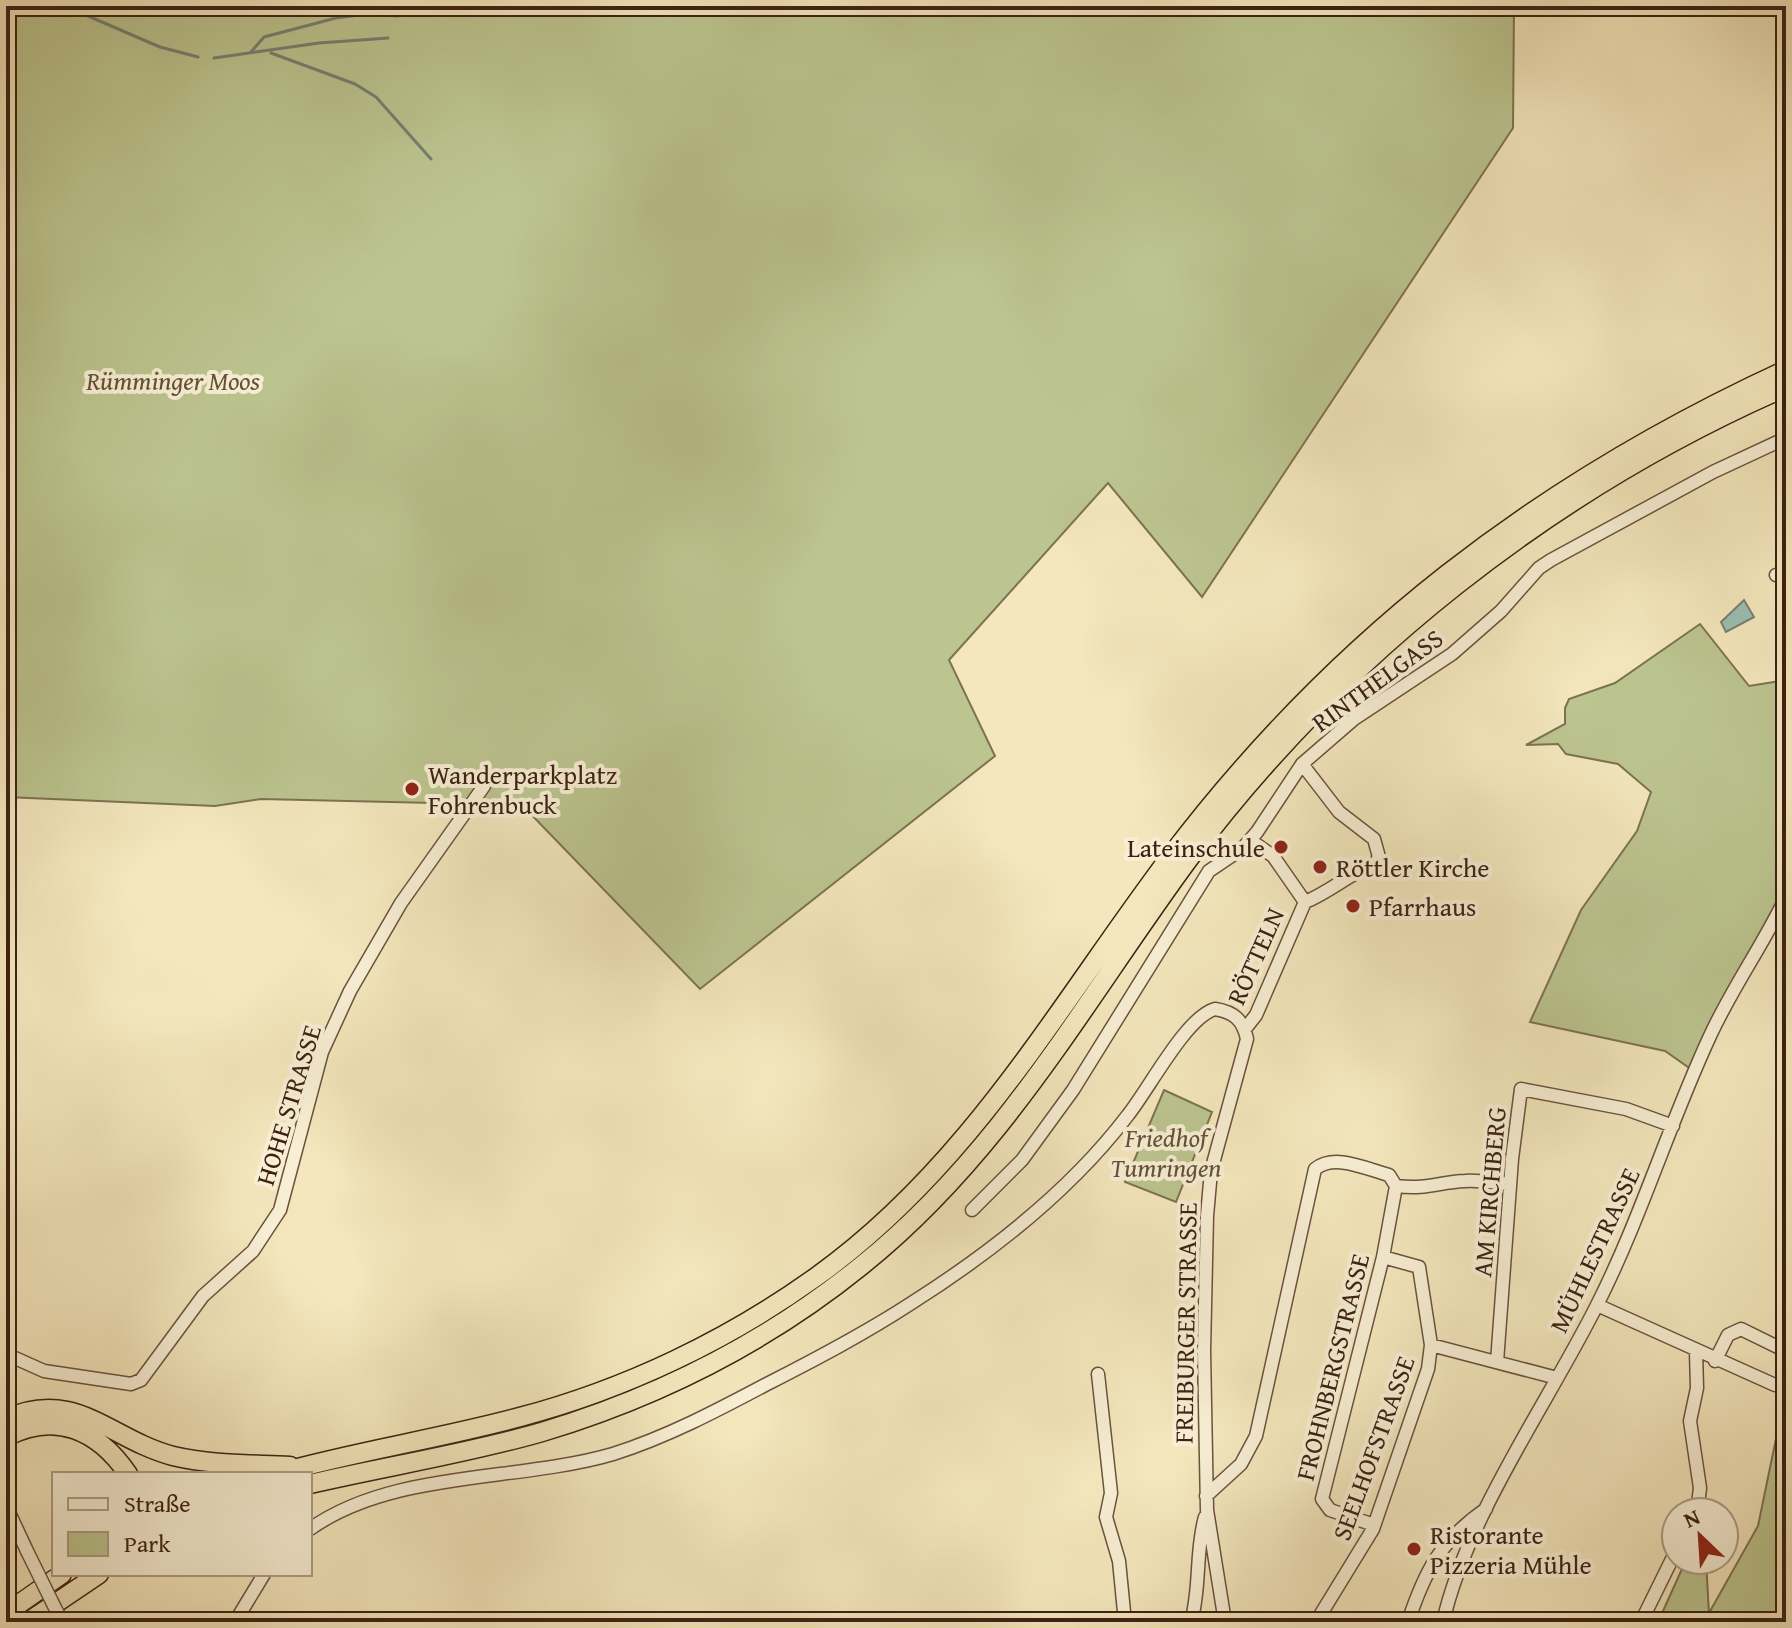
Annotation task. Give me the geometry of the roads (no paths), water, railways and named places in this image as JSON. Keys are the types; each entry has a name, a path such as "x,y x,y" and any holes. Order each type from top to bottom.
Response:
{"highway":[{"path":"282,1472 521,1417 618,1384 667,1363 753,1318 820,1274 923,1184 995,1104 1169,859 1384,624 1466,557 1537,506 1660,430 1786,370"},
{"path":"312,1484 540,1432 662,1388 728,1356 796,1314 861,1266 936,1200 959,1175 1056,1054 1189,859 1286,731 1422,613 1548,517 1683,436 1786,387"},
{"path":"7,1433 26,1411 53,1408 86,1415 170,1455 204,1462 301,1467"},
{"path":"7,1433 37,1423 76,1430 120,1461 127,1472"},
{"path":"6,1613 59,1576"},
{"path":"28,1622 96,1576"}],"street":[{"name":"RINTHELGASS","path":"972,1210 1022,1160 1073,1090 1209,871 1250,840 1302,764 1354,719 1452,654 1501,611 1551,560 1713,472 1786,438"},
{"name":"RÖTTELN","path":"1245,1029 1256,1015 1305,902 1345,882 1364,867 1375,864 1379,857 1374,839 1339,812 1302,764"},
{"name":"HOHE STRASSE","path":"6,1354 44,1371 131,1384 141,1380 203,1296 253,1251 280,1210 322,1052 350,991 401,903 484,786"},
{"name":"RÖTTELN","path":"1250,840 1273,856 1305,902"},
{"name":"MÜHLESTRASSE","path":"1443,1622 1465,1558 1490,1506 1597,1305 1711,1034 1786,897"},
{"path":"312,1528 349,1507 396,1492 575,1464 614,1453 703,1416 850,1341 968,1265 1046,1199 1123,1122 1188,1029 1205,1012 1226,1011 1245,1029"},
{"name":"FREIBURGER STRASSE","path":"1225,1622 1207,1510 1204,1351 1210,1186 1220,1132 1246,1049 1245,1029"},
{"name":"AM KIRCHBERG","path":"1497,1362 1510,1184 1521,1089 1626,1109 1673,1126"},
{"path":"1206,1496 1241,1464 1256,1436 1312,1175 1323,1162 1335,1161 1389,1175 1396,1186 1435,1188 1465,1180 1510,1184"},
{"name":"FROHNBERGSTRASSE","path":"1374,1525 1330,1510 1322,1499 1383,1257 1396,1186"},
{"name":"SEELHOFSTRASSE","path":"1316,1622 1374,1525 1428,1369 1431,1345 1419,1267 1383,1257"},
{"path":"1597,1305 1715,1361 1775,1385"},
{"path":"1715,1361 1728,1335 1741,1329 1786,1351"},
{"path":"1431,1345 1557,1378"},
{"path":"1696,1352 1697,1388 1690,1421 1699,1496"},
{"path":"1098,1374 1111,1493 1106,1517 1119,1561 1125,1622"},
{"path":"6,1506 62,1622"},
{"path":"1408,1622 1424,1574 1458,1532 1490,1506"},
{"path":"1191,1622 1198,1591 1198,1538 1207,1510"},
{"path":"235,1622 263,1576"},
{"path":"1641,1622 1664,1576"}],"water":[{"path":"1744,600 1754,617 1726,632 1721,622"}],"waterway":[{"path":"60,6 72,8"},
{"path":"251,52 264,37 336,18 366,14 398,16 415,6"},
{"path":"88,16 160,47 198,57"},
{"path":"214,58 319,43 388,38"},
{"path":"271,53 355,84 376,97 431,159"}],"place":[{"name":"Wanderparkplatz Fohrenbuck","path":"412,789"},
{"name":"Lateinschule","path":"1281,847"},
{"name":"Röttler Kirche","path":"1320,867"},
{"name":"Pfarrhaus","path":"1353,906"},
{"name":"Ristorante Pizzeria Mühle","path":"1414,1549"}],"park label":[{"name":"Rümminger Moos","path":"173,380"},
{"name":"Friedhof Tumringen","path":"1166,1152"}]}
